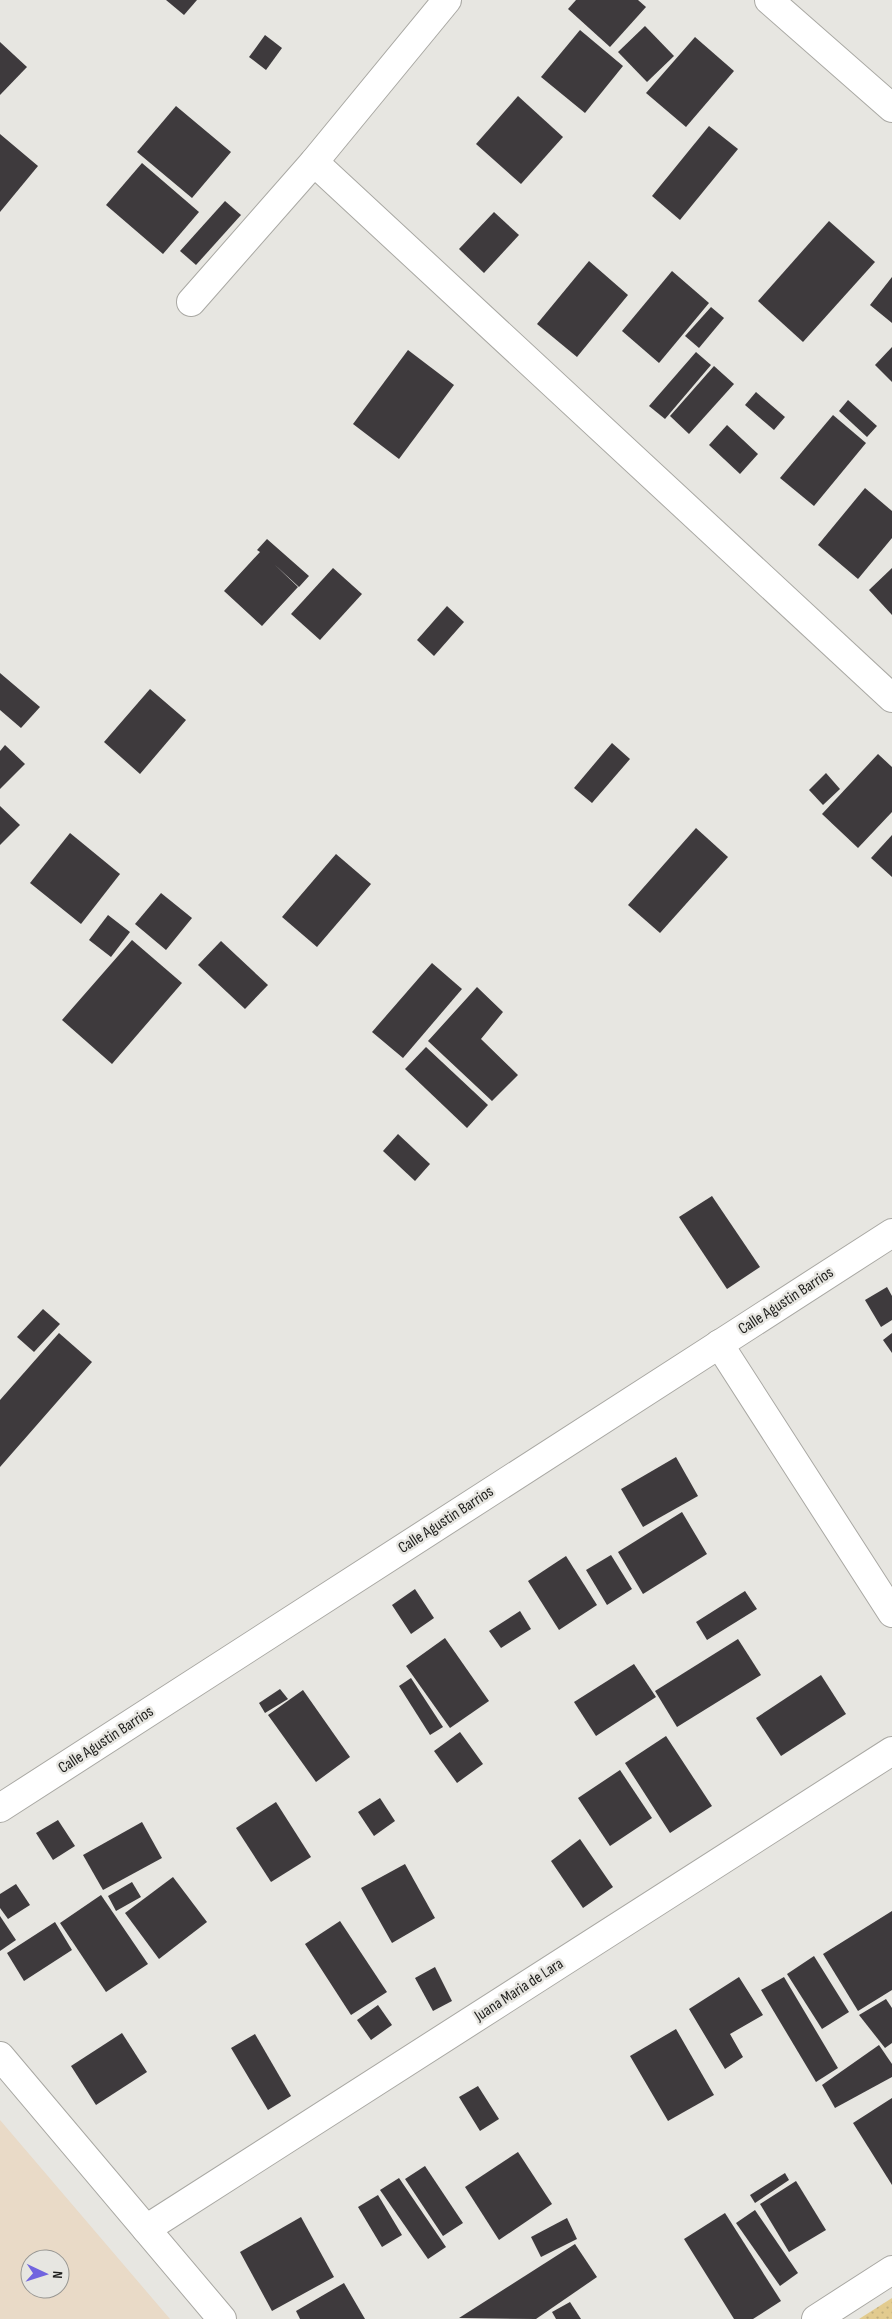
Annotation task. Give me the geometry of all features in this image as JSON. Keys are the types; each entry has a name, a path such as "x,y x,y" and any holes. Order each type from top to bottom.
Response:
{"street":[{"path":"191,302 314,162 447,0"},
{"path":"769,0 892,108"},
{"path":"314,162 892,698"},
{"name":"Calle Agustin Barrios","path":"0,1808 892,1233"},
{"path":"719,1344 892,1613"},
{"name":"Juana Maria de Lara","path":"146,2229 892,1751"},
{"path":"0,2056 222,2319"},
{"path":"816,2319 892,2270"}],"shaded area":[{"path":"0,2120 170,2319 0,2319"},
{"path":"892,2298 892,2319 859,2319"}],"building":[{"path":"166,0 197,0 184,15"},
{"path":"576,0 638,0 646,7 610,47 568,9"},
{"path":"645,26 674,56 647,82 618,52"},
{"path":"580,30 623,66 585,113 541,77"},
{"path":"265,35 282,48 266,70 249,57"},
{"path":"695,37 734,71 686,127 646,93"},
{"path":"0,42 27,67 0,95"},
{"path":"518,96 563,137 521,184 476,144"},
{"path":"176,106 231,152 192,198 137,152"},
{"path":"709,126 738,149 680,220 652,196"},
{"path":"0,134 38,166 0,212"},
{"path":"142,163 199,212 163,254 106,205"},
{"path":"225,201 241,215 196,265 180,251"},
{"path":"494,212 519,235 484,273 459,249"},
{"path":"829,221 875,262 803,342 758,301"},
{"path":"589,261 628,295 577,357 537,324"},
{"path":"672,271 709,303 659,363 622,331"},
{"path":"892,277 892,323 870,305"},
{"path":"711,307 724,318 699,348 685,336"},
{"path":"892,347 892,382 875,365"},
{"path":"408,350 454,385 399,459 353,424"},
{"path":"696,352 711,365 665,419 649,406"},
{"path":"714,366 734,384 689,434 670,416"},
{"path":"756,392 785,417 774,430 745,405"},
{"path":"848,400 877,426 867,437 839,411"},
{"path":"833,415 866,443 814,506 780,478"},
{"path":"727,425 758,454 740,474 709,445"},
{"path":"865,488 892,511 892,538 858,579 818,545"},
{"path":"267,539 309,576 299,587 274,564 298,587 262,626 224,591 260,552 257,550"},
{"path":"333,568 362,594 320,640 291,614"},
{"path":"892,568 892,615 869,590"},
{"path":"447,606 464,622 434,656 417,640"},
{"path":"0,673 40,707 21,728 0,710"},
{"path":"150,689 186,720 140,774 104,742"},
{"path":"612,743 630,759 592,803 574,788"},
{"path":"5,745 25,764 0,789 0,751"},
{"path":"878,754 892,767 892,812 858,848 822,814"},
{"path":"826,773 840,789 823,805 809,790"},
{"path":"0,806 20,825 0,845"},
{"path":"696,828 728,857 660,933 628,905"},
{"path":"70,833 120,874 81,924 30,883"},
{"path":"892,835 892,877 871,858"},
{"path":"336,854 371,884 317,947 282,917"},
{"path":"161,893 192,918 166,950 135,924"},
{"path":"108,915 130,932 111,957 89,940"},
{"path":"132,940 182,983 112,1064 62,1020"},
{"path":"221,941 268,985 245,1009 198,965"},
{"path":"432,963 462,989 403,1058 372,1032"},
{"path":"477,987 503,1012 481,1039 518,1075 492,1101 428,1041"},
{"path":"426,1047 488,1105 467,1128 405,1069"},
{"path":"398,1134 430,1164 415,1181 383,1151"},
{"path":"712,1196 760,1267 727,1289 679,1217"},
{"path":"887,1287 892,1296 892,1320 881,1327 865,1300"},
{"path":"43,1309 60,1324 34,1352 17,1337"},
{"path":"59,1333 92,1362 0,1467 0,1400"},
{"path":"892,1333 892,1353 883,1340"},
{"path":"676,1457 698,1496 643,1527 621,1489"},
{"path":"682,1512 707,1554 643,1594 618,1552"},
{"path":"611,1555 632,1589 607,1605 586,1570"},
{"path":"566,1556 597,1605 559,1630 528,1581"},
{"path":"415,1589 434,1618 411,1634 392,1605"},
{"path":"745,1591 757,1609 707,1640 696,1622"},
{"path":"520,1611 531,1629 501,1648 489,1631"},
{"path":"445,1638 489,1701 450,1728 406,1666"},
{"path":"738,1639 761,1675 677,1727 655,1691"},
{"path":"634,1664 656,1697 596,1736 574,1702"},
{"path":"821,1675 846,1714 781,1756 756,1718"},
{"path":"411,1678 443,1727 430,1735 399,1686"},
{"path":"280,1689 288,1699 265,1713 259,1703"},
{"path":"303,1690 350,1757 316,1782 268,1715"},
{"path":"460,1732 483,1764 457,1783 434,1751"},
{"path":"666,1736 712,1806 670,1833 625,1763"},
{"path":"620,1770 652,1818 610,1846 578,1798"},
{"path":"380,1798 395,1821 374,1836 358,1812"},
{"path":"276,1802 311,1857 271,1882 236,1828"},
{"path":"58,1820 75,1846 53,1860 36,1833"},
{"path":"142,1822 162,1858 103,1890 83,1855"},
{"path":"580,1839 613,1887 583,1908 551,1861"},
{"path":"405,1864 435,1918 392,1943 361,1888"},
{"path":"173,1877 207,1922 159,1959 125,1913"},
{"path":"132,1882 141,1897 116,1911 108,1896"},
{"path":"16,1884 30,1905 8,1919 0,1908 0,1894"},
{"path":"101,1895 148,1964 106,1992 60,1923"},
{"path":"892,1911 892,1990 858,2011 823,1954"},
{"path":"0,1916 16,1940 0,1951"},
{"path":"340,1921 387,1992 351,2015 305,1944"},
{"path":"55,1922 72,1950 24,1981 7,1953"},
{"path":"814,1956 849,2012 822,2029 787,1974"},
{"path":"435,1967 452,2001 433,2011 415,1978"},
{"path":"739,1977 763,2015 730,2034 743,2057 725,2069 689,2009"},
{"path":"784,1977 838,2068 816,2082 761,1990"},
{"path":"886,1999 892,2008 892,2043 885,2048 859,2015"},
{"path":"378,2005 392,2025 371,2040 357,2020"},
{"path":"676,2029 714,2095 668,2121 630,2056"},
{"path":"122,2033 147,2072 96,2105 71,2066"},
{"path":"255,2034 291,2096 268,2110 231,2048"},
{"path":"879,2045 892,2064 892,2077 835,2108 822,2085"},
{"path":"478,2086 499,2119 480,2131 459,2097"},
{"path":"892,2098 892,2185 853,2123"},
{"path":"518,2152 552,2204 499,2240 465,2187"},
{"path":"425,2166 463,2223 443,2236 405,2179"},
{"path":"785,2173 789,2180 755,2203 750,2195"},
{"path":"399,2178 446,2247 428,2259 380,2190"},
{"path":"796,2181 826,2230 789,2252 760,2204"},
{"path":"378,2195 402,2235 382,2247 358,2207"},
{"path":"755,2210 798,2273 780,2286 736,2223"},
{"path":"725,2213 781,2301 753,2319 734,2319 684,2239"},
{"path":"301,2217 334,2277 272,2311 240,2252"},
{"path":"567,2218 577,2239 541,2257 531,2237"},
{"path":"575,2244 597,2277 536,2319 459,2318"},
{"path":"344,2283 365,2319 300,2319 296,2311"},
{"path":"570,2302 581,2319 556,2319 552,2312"}]}
